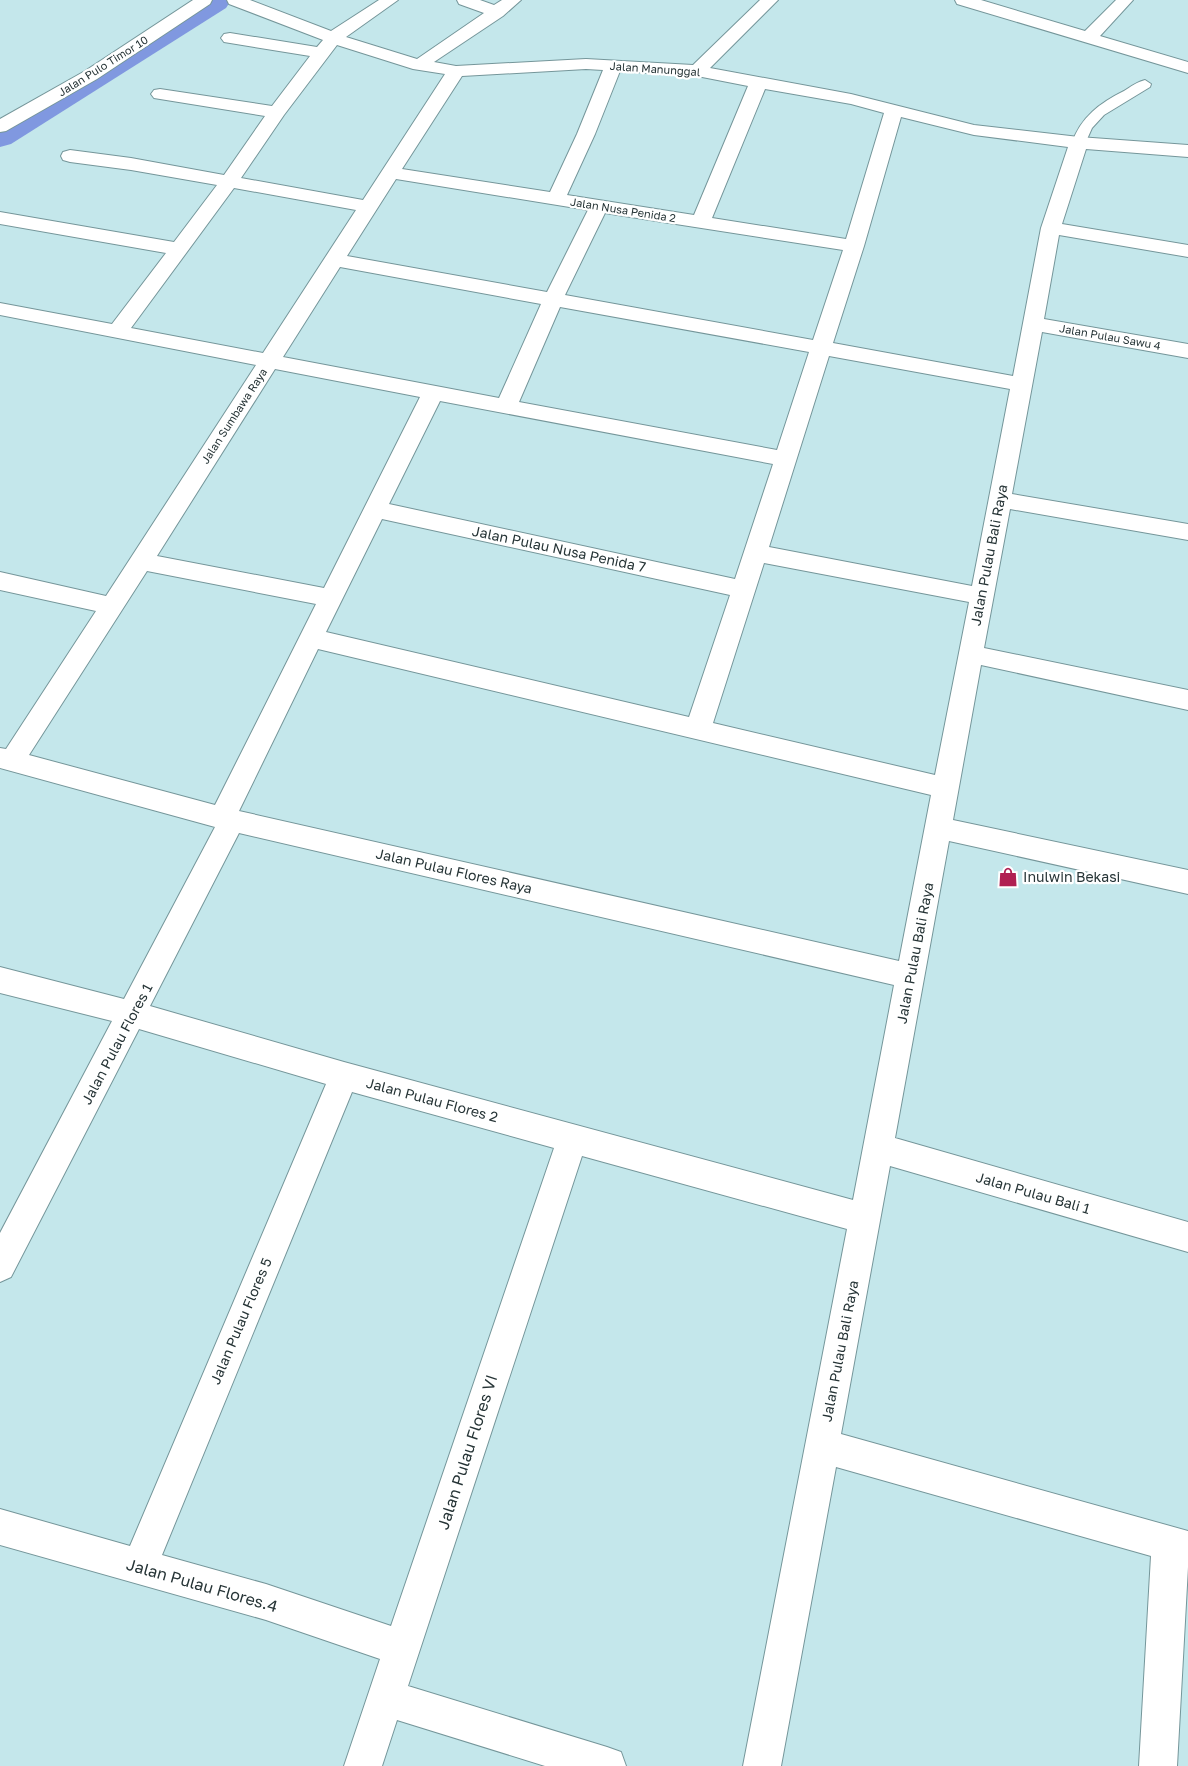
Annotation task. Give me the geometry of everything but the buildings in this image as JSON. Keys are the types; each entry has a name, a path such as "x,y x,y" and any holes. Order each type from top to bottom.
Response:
{"street":[{"name":"Jalan Pulo Timor 10","path":"0,127 91,75 204,0"},
{"path":"118,332 228,183 277,112 334,38 390,0"},
{"path":"466,0 497,12"},
{"path":"419,65 514,0"},
{"path":"697,71 770,0"},
{"path":"963,0 995,4 1089,37 1188,68"},
{"path":"1089,37 1125,0"},
{"name":"Jalan Manunggal","path":"247,2 334,38 419,65 456,72 550,65 614,66 697,71 759,81 894,109 974,130 1079,143 1188,151"},
{"path":"230,38 322,53"},
{"path":"556,199 586,134 614,66"},
{"name":"Jalan Sumbawa Raya","path":"6,760 113,606 456,72"},
{"path":"701,222 759,81"},
{"path":"160,94 277,112"},
{"path":"698,730 854,246 894,109"},
{"name":"Jalan Pulau Bali Raya","path":"762,1766 1032,324 1051,228 1079,143"},
{"path":"70,156 131,164 369,207"},
{"name":"Jalan Nusa Penida 2","path":"391,173 854,246"},
{"path":"506,406 553,300 599,206"},
{"path":"0,218 179,249"},
{"path":"1051,228 1188,251"},
{"path":"335,260 1021,384"},
{"path":"0,309 785,459"},
{"name":"Jalan Pulau Sawu 4","path":"1032,324 1188,351"},
{"name":"Jalan Pulau Flores 1","path":"0,1266 8,1234 133,1014 227,819 311,638 433,393"},
{"path":"1000,499 1025,505 1188,532"},
{"name":"Jalan Pulau Nusa Penida 7","path":"375,509 743,589"},
{"path":"755,553 981,596"},
{"path":"141,561 331,598"},
{"path":"0,581 113,606"},
{"path":"311,638 946,788"},
{"path":"971,654 1188,700"},
{"name":"Jalan Pulau Flores Raya","path":"6,760 227,819 910,976"},
{"path":"938,828 1188,882"},
{"name":"Jalan Pulau Flores 2","path":"0,980 133,1014 344,1076 865,1219"},
{"name":"Jalan Pulau Flores 5","path":"139,1566 344,1076"},
{"name":"Jalan Pulau Flores VI","path":"363,1766 572,1139"},
{"name":"Jalan Pulau Bali 1","path":"878,1148 1188,1238"},
{"path":"822,1446 1179,1547 1158,1766"},
{"name":"Jalan Pulau Flores.4","path":"0,1527 266,1602 402,1648"},
{"path":"386,1698 607,1766"}],"lane":[{"path":"1079,143 1087,125 1096,116 1114,102 1145,84"}],"waterway":[{"path":"0,138 216,2"}],"place":[{"name":"Inulwin Bekasi","path":"1008,877"}]}
